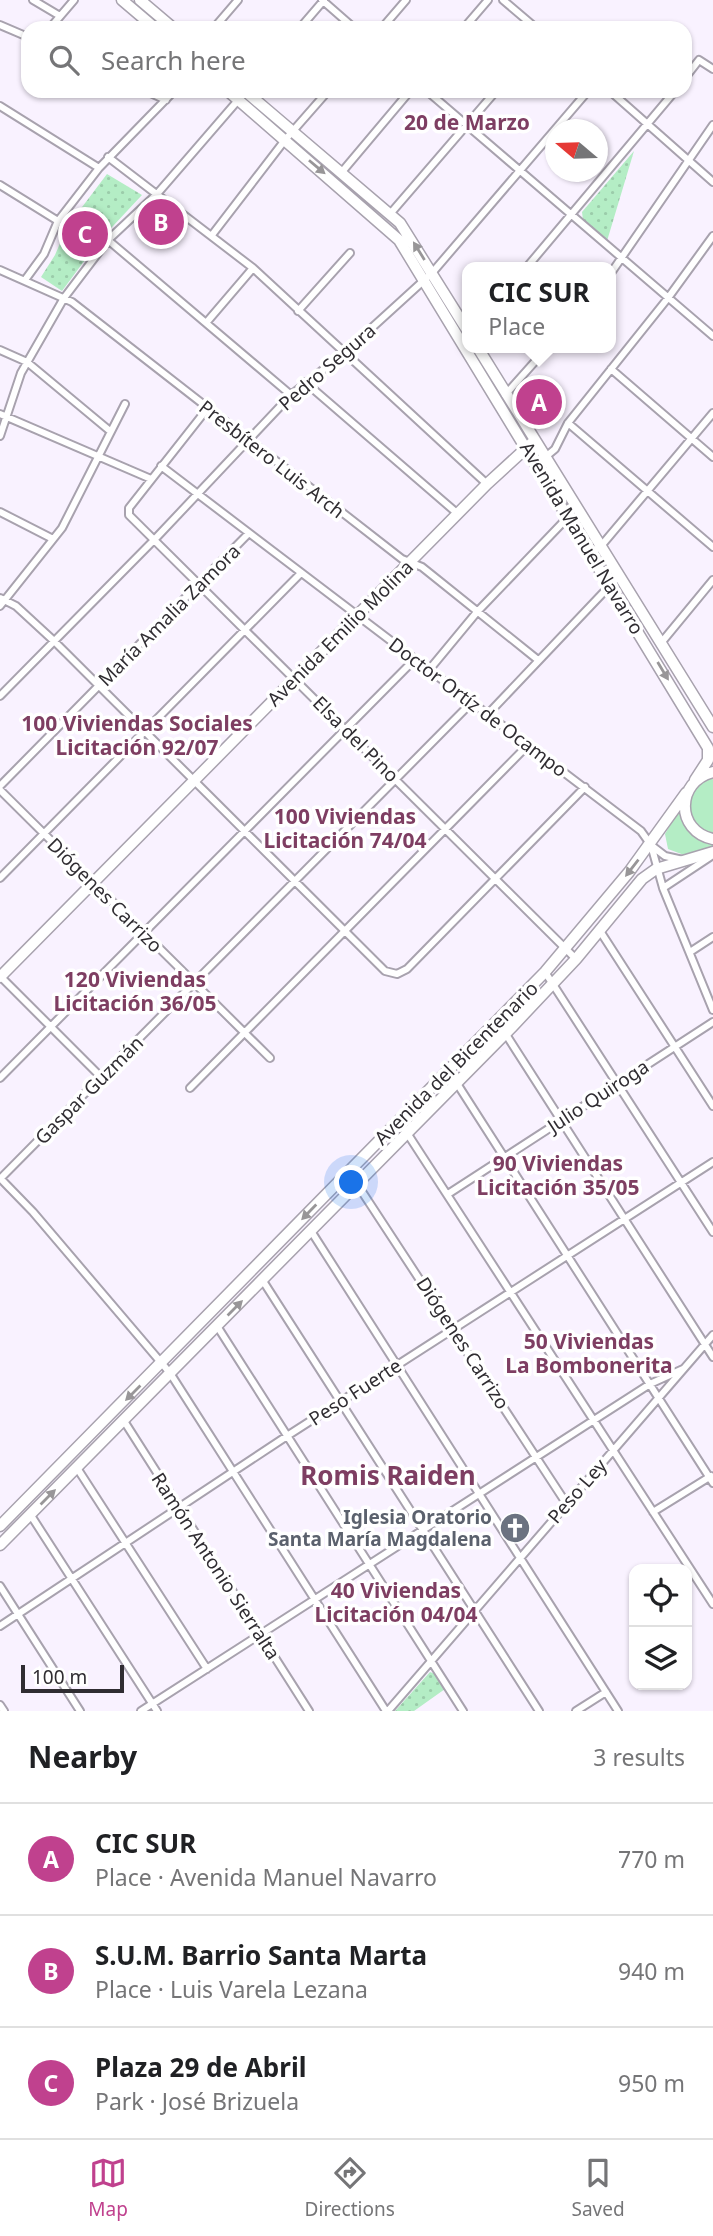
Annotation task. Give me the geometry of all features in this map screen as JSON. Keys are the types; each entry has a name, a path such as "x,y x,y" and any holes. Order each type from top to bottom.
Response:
{"main road":[{"path":"122,0 147,21"},
{"path":"140,0 165,21"},
{"name":"Avenida Manuel Navarro","path":"249,98 391,230 462,323"},
{"name":"Avenida Manuel Navarro","path":"289,136 341,173 404,228 428,276 462,332"},
{"name":"Avenida Manuel Navarro","path":"475,353 530,443 601,546 713,727"},
{"name":"Avenida Manuel Navarro","path":"480,353 502,397"},
{"name":"Avenida Emilio Molina","path":"0,976 530,443"},
{"name":"Avenida Manuel Navarro","path":"542,461 569,516 711,752 686,793"},
{"path":"695,780 713,772"},
{"path":"686,793 684,807 689,825 695,832 713,839"},
{"name":"Avenida del Bicentenario","path":"0,1526 566,950 650,845 686,793"},
{"name":"Avenida del Bicentenario","path":"0,1545 553,984 636,886 656,869 713,853"}],"street":[{"path":"33,0 60,16"},
{"path":"56,21 74,0"},
{"path":"306,21 323,0 346,21"},
{"path":"388,21 406,0"},
{"path":"470,21 488,0"},
{"path":"503,0 528,21"},
{"path":"220,21 236,1"},
{"path":"0,25 21,34"},
{"path":"692,69 699,60 713,69"},
{"path":"25,280 44,254 58,221 108,157 166,100 162,98"},
{"path":"0,436 3,415 27,362 64,298 108,240 157,194 240,98"},
{"path":"212,235 322,98"},
{"path":"341,173 404,98"},
{"path":"436,98 713,336"},
{"path":"390,214 490,98"},
{"name":"Pedro Segura","path":"0,696 305,382 343,354 428,276 582,98"},
{"path":"618,98 713,182"},
{"path":"531,262 670,98"},
{"path":"0,106 99,168"},
{"path":"616,266 713,125"},
{"path":"108,157 253,268 343,354 487,484"},
{"path":"0,185 58,221"},
{"path":"542,461 555,449 568,423 668,298 713,236"},
{"path":"108,240 291,396"},
{"path":"298,311 350,253"},
{"path":"206,323 253,268"},
{"name":"Presbítero Luis Arch","path":"0,270 64,298 249,442 411,562 422,567 538,660"},
{"path":"0,350 27,362 110,431"},
{"path":"502,397 542,353"},
{"path":"611,369 713,457"},
{"path":"305,382 376,446 458,513"},
{"path":"125,404 53,539 2,601 54,641 385,971 397,974 407,969 584,787"},
{"path":"3,415 150,479 206,409"},
{"path":"592,552 601,546 713,414"},
{"path":"568,423 713,547"},
{"name":"Doctor Ortíz de Ocampo","path":"160,466 641,831 650,845 663,888 713,1010"},
{"name":"Elsa del Pino","path":"150,479 128,512 576,959"},
{"path":"0,512 53,539"},
{"path":"429,670 477,612 569,516"},
{"name":"María Amalia Zamora","path":"0,788 249,533"},
{"path":"0,878 301,573"},
{"path":"488,714 619,576"},
{"path":"661,644 713,580"},
{"path":"0,1078 415,659"},
{"name":"Gaspar Guzmán","path":"0,1179 472,702"},
{"path":"190,1088 529,744"},
{"name":"Diógenes Carrizo","path":"0,788 270,1058"},
{"path":"650,845 665,856 687,860"},
{"path":"663,888 713,853"},
{"path":"600,931 713,1106"},
{"path":"690,952 713,937"},
{"path":"545,972 713,1232"},
{"path":"0,976 102,1077"},
{"name":"Julio Quiroga","path":"448,1194 713,1022"},
{"path":"505,1033 713,1357"},
{"path":"456,1082 712,1478 653,1512"},
{"path":"407,1133 713,1604"},
{"name":"Peso Fuerte","path":"0,1626 287,1436 713,1162"},
{"path":"0,1179 33,1212 170,1373 387,1711"},
{"name":"Diógenes Carrizo","path":"357,1184 454,1328 566,1503"},
{"path":"311,1231 618,1711"},
{"path":"262,1281 539,1711"},
{"path":"217,1326 463,1711"},
{"name":"Peso Ley","path":"387,1711 713,1335"},
{"path":"141,1711 650,1384 683,1369"},
{"name":"Ramón Antonio Sierralta","path":"124,1421 309,1711"},
{"path":"77,1468 207,1669"},
{"path":"30,1514 157,1711"},
{"path":"0,1586 80,1711"},
{"path":"576,1711 606,1692"},
{"path":"0,1705 4,1711"}],"green space":[{"path":"634,151 607,241 583,220 582,212"},
{"path":"107,174 142,195 99,241 62,291 41,277 55,255 67,227"},
{"path":"713,778 713,835 696,824 690,806 695,788"},
{"path":"680,808 688,831 713,844 713,847 684,855 668,849 665,834"},
{"path":"430,1672 435,1674 445,1689 414,1711 395,1711"}],"place":[{"name":"S.U.M. Barrio Santa Marta","path":"161,222"},
{"name":"Plaza 29 de Abril","path":"85,234"},
{"name":"CIC SUR","path":"539,402"},
{"name":"Iglesia Oratorio Santa María Magdalena","path":"515,1528"}],"district":[{"name":"20 de Marzo","path":"467,122"},
{"name":"100 Viviendas Sociales Licitación 92/07","path":"137,735"},
{"name":"100 Viviendas Licitación 74/04","path":"345,828"},
{"name":"120 Viviendas Licitación 36/05","path":"135,991"},
{"name":"90 Viviendas Licitación 35/05","path":"558,1175"},
{"name":"50 Viviendas La Bombonerita","path":"589,1353"},
{"name":"Romis Raiden","path":"388,1475"},
{"name":"40 Viviendas Licitación 04/04","path":"396,1602"}]}
